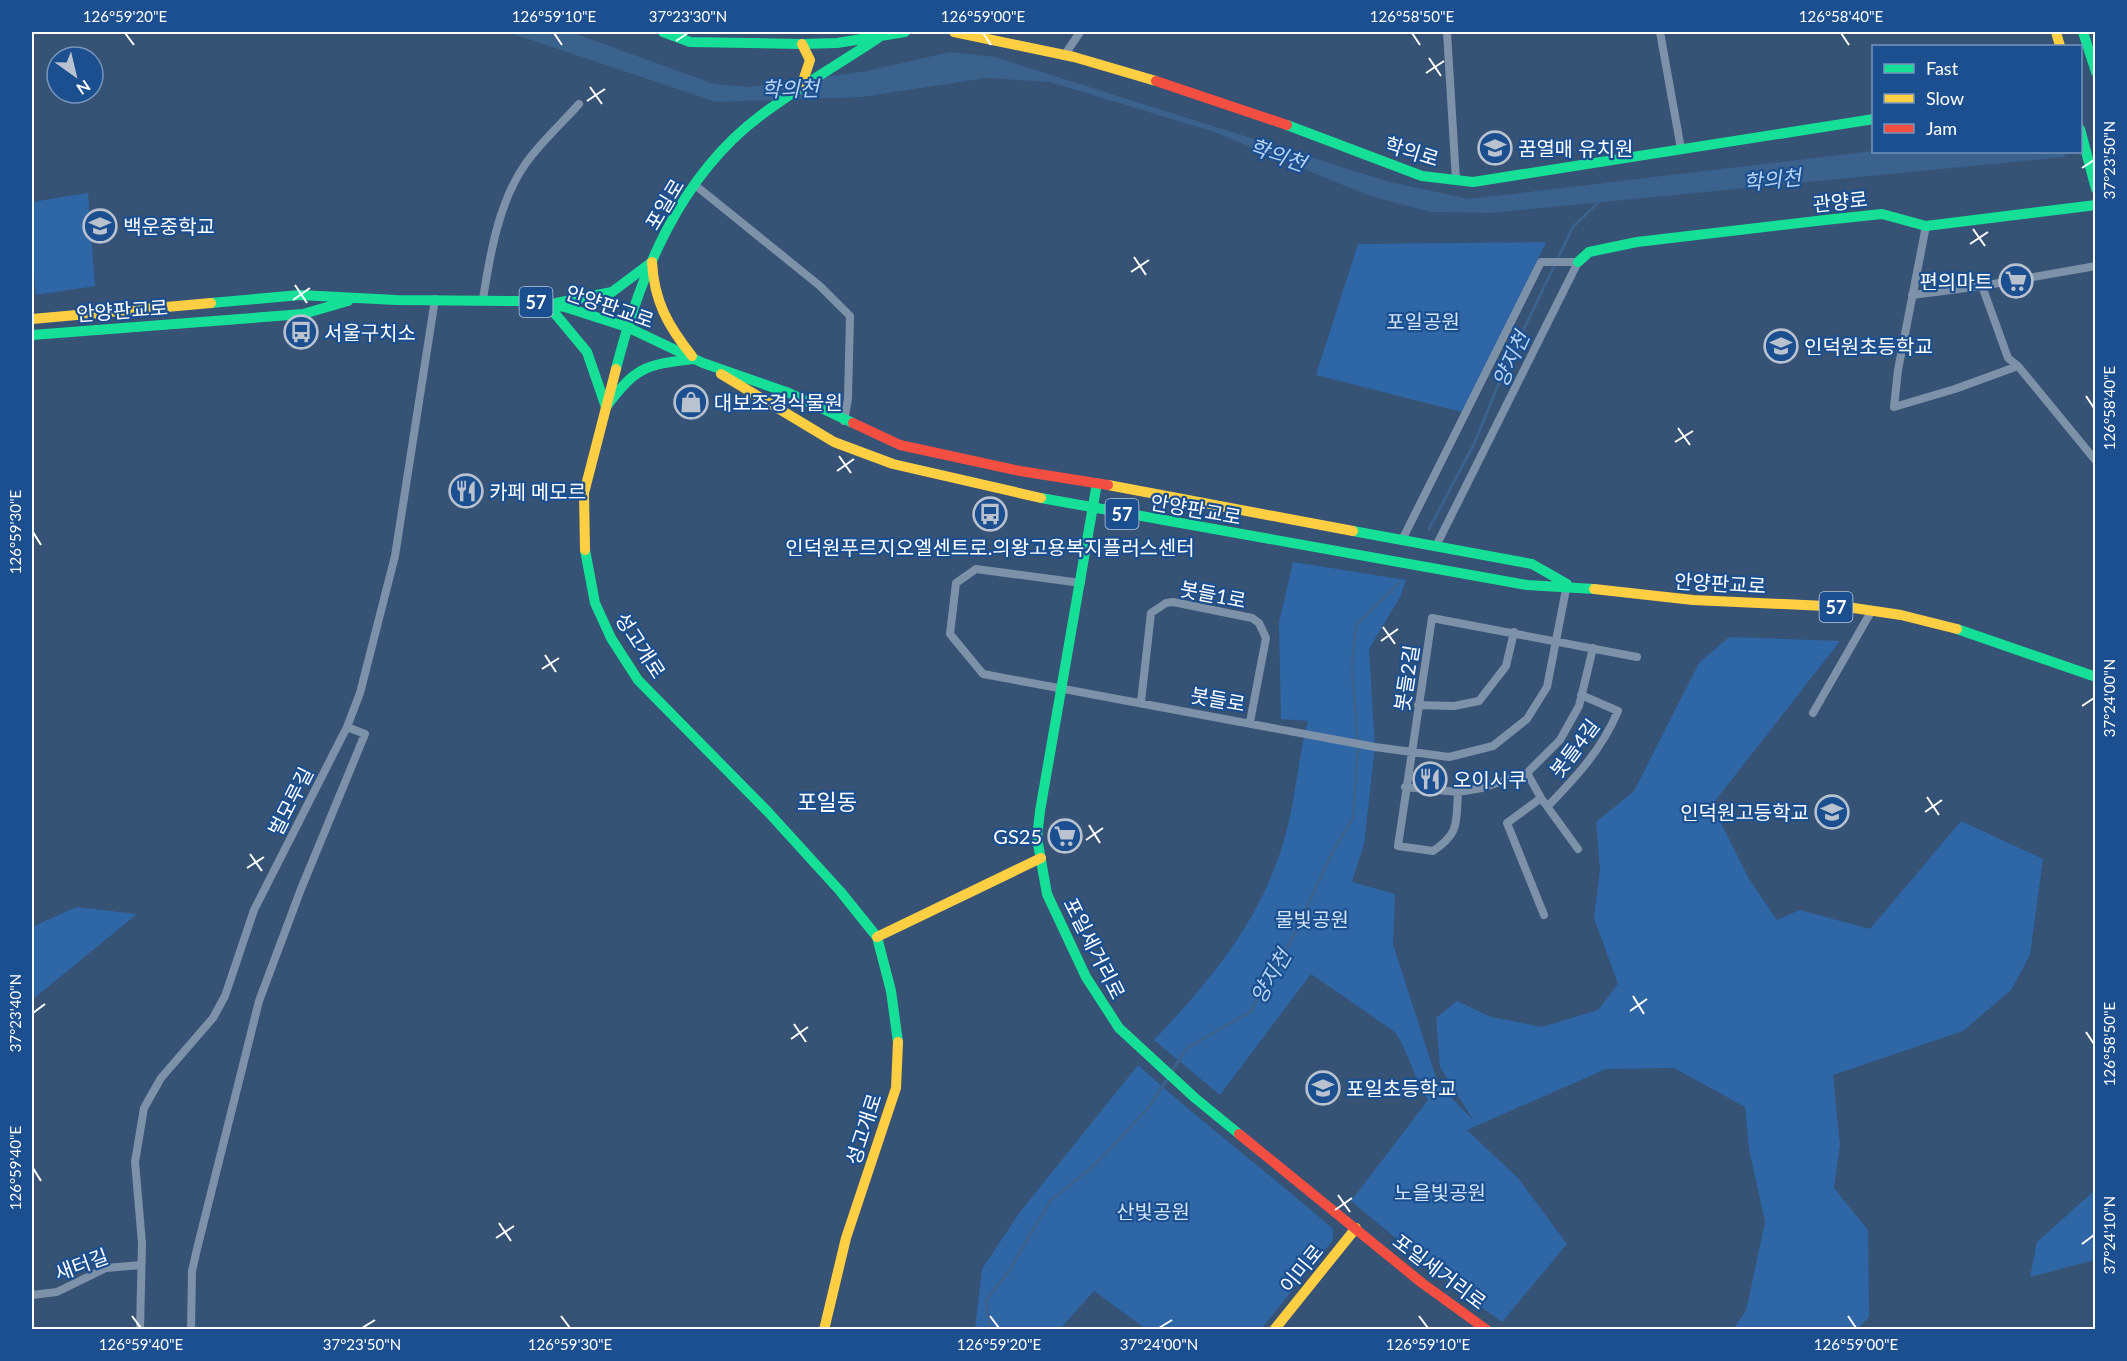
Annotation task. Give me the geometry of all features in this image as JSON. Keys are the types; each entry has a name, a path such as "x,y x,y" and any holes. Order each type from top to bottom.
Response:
{"street":[{"path":"663,32 690,42 805,47 905,32"},
{"name":"학의로","path":"954,32 992,38 1064,56 1230,105 1422,176 1456,180 1497,180 1872,119"},
{"path":"1064,56 1080,32"},
{"path":"1447,32 1456,180"},
{"path":"1660,32 1681,150"},
{"path":"2083,32 2088,57 2096,72"},
{"name":"포일로","path":"627,327 652,262 681,202 721,153 759,117 880,35"},
{"path":"801,87 809,72 805,47"},
{"path":"483,299 489,260 506,201 526,163 579,104"},
{"path":"2082,136 2096,189"},
{"path":"695,185 820,286 850,316 849,399 844,421"},
{"name":"관양로","path":"1578,262 1589,252 1637,242 1882,214 1926,226 2096,205"},
{"path":"1926,226 1894,407 1955,389 2018,366"},
{"path":"606,407 587,352 548,304 612,292 652,262"},
{"path":"652,262 656,304 669,327 699,361"},
{"path":"1402,540 1541,262 1578,262 1436,546"},
{"path":"1912,295 1982,286 2096,266"},
{"path":"1982,286 2008,358 2018,366 2096,461"},
{"name":"안양판교로","path":"32,319 300,295 483,299 548,304 565,307 627,327 699,361 834,442 894,464 1006,491 1093,509 1527,585 1567,584 1668,598 1872,610 1919,619 1977,636 2096,677"},
{"name":"안양판교로","path":"32,335 303,314 358,298"},
{"name":"벌모루길","path":"140,1329 141,1265 135,1162 144,1108 161,1078 213,1018 225,996 254,910 347,726 360,693 395,556 435,299"},
{"name":"성고개로","path":"627,327 584,493 582,541 595,603 611,638 638,680 769,813 840,891 877,937 891,991 898,1038 896,1088 846,1238 824,1329"},
{"path":"606,407 631,374 643,367 699,361"},
{"name":"안양판교로","path":"699,361 789,393 844,421 900,445 945,456 1532,564 1567,584"},
{"path":"2088,451 2096,445"},
{"name":"포일세거리로","path":"1097,483 1040,811 1037,838 1047,894 1086,977 1119,1028 1174,1080 1422,1283 1487,1329"},
{"name":"봇들로","path":"1081,583 976,568 956,584 950,634 983,674 1364,745 1449,757 1493,746 1527,719 1547,687 1567,584"},
{"name":"봇들1로","path":"1141,702 1151,613 1173,602 1252,618 1259,623 1266,639 1250,722"},
{"path":"1813,713 1872,610"},
{"name":"봇들2길","path":"1458,792 1456,823 1450,839 1433,851 1398,846 1432,618 1556,639 1637,657"},
{"path":"1418,705 1454,706 1479,701 1495,685 1506,666 1514,632"},
{"path":"1405,787 1458,792 1482,788 1527,773 1560,740 1579,706 1593,648"},
{"name":"봇들4길","path":"1548,806 1585,768 1601,746 1618,711 1581,695"},
{"path":"191,1329 192,1271 260,1001 301,889 365,734 347,726"},
{"name":"봇들4길","path":"1527,773 1541,798 1578,849"},
{"name":"봇들4길","path":"1541,798 1507,823 1544,915"},
{"path":"877,937 1041,858"},
{"name":"이미로","path":"1274,1329 1356,1228"},
{"name":"새터길","path":"32,1295 57,1292 106,1268 141,1265"}],"green space":[{"path":"88,193 95,286 36,295 32,261 32,202"},
{"name":"포일공원","path":"1546,242 1466,413 1316,375 1358,244"},
{"path":"1293,562 1406,580 1400,597 1369,649 1375,747 1364,844 1352,882 1395,894 1393,944 1438,1084 1474,1121 1440,1067 1436,1018 1457,1001 1491,1017 1542,1027 1598,1010 1618,984 1594,918 1600,869 1596,822 1634,791 1699,663 1729,637 1840,641 1712,805 1749,879 1777,920 1800,910 1870,929 1961,821 2043,859 2030,955 2011,990 1963,1031 1833,1075 1840,1145 1834,1188 1868,1230 1869,1317 1857,1329 1733,1329 1746,1311 1765,1222 1749,1149 1745,1107 1674,1068 1606,1069 1467,1130 1518,1178 1567,1244 1502,1322 1463,1294 1351,1201 1428,1100 1395,1032 1311,974 1220,1095 1154,1040 1196,994 1234,945 1264,892 1286,833 1308,721 1281,719 1279,623"},
{"path":"76,907 137,914 32,1000 32,927"},
{"name":"산빛공원","path":"1138,1065 1333,1229 1333,1240 1261,1329 1146,1329 1094,1291 1060,1329 975,1329 982,1269 1020,1212"},
{"path":"2095,1190 2095,1260 2030,1277 2037,1242"}],"water":[{"name":"학의천","path":"507,32 571,32 714,84 749,87 867,71 950,52 995,57 1386,181 1469,199 1872,151 1872,153 2095,154 1490,213 1431,212 1370,196 1214,132 1050,82 986,78 862,97 716,102"}],"pier":[{"path":"2096,125 2096,157 2066,160 2064,153 2082,153 2082,126"}],"waterway":[{"name":"양지천","path":"1429,529 1474,444 1505,368 1573,227 1601,200"},
{"name":"양지천","path":"1171,1072 1187,1048 1250,1012 1286,951 1333,851 1353,818 1358,749 1352,666 1356,625 1399,583"},
{"name":"양지천","path":"990,1330 986,1300 1009,1271 1050,1201 1096,1164 1149,1107 1168,1078"}],"traffic: fast":[{"path":"663,32 690,42 802,44 837,43 905,32"},
{"path":"616,369 637,298 651,264 685,198 707,168 760,116 878,38 881,32"},
{"path":"2083,32 2096,72"},
{"path":"1287,125 1422,176 1473,182 1872,119"},
{"path":"2082,136 2096,189"},
{"path":"1578,262 1589,252 1637,242 1825,220 1882,214 1926,226 2096,205"},
{"path":"556,303 612,292 652,262"},
{"path":"211,303 300,295 396,300 522,301 565,307 627,327 703,363 789,393 853,423"},
{"path":"32,335 303,314 348,301"},
{"path":"547,304 587,352 606,407"},
{"path":"606,407 625,383 642,370 663,363 693,359"},
{"path":"1097,483 1040,811 1037,838 1047,894 1086,977 1119,1028 1195,1098 1239,1134"},
{"path":"1041,498 1527,585 1594,589"},
{"path":"1353,531 1532,564 1567,584"},
{"path":"585,550 595,603 611,638 638,680 769,813 840,891 877,937 891,991 898,1042"},
{"path":"1957,629 2096,677"}],"traffic: slow":[{"path":"954,32 1074,57 1156,81"},
{"path":"2056,32 2060,45"},
{"path":"801,87 810,60 802,44"},
{"path":"652,262 659,301 669,323 692,356"},
{"path":"32,319 211,303"},
{"path":"585,550 584,493 616,369"},
{"path":"721,374 834,442 893,464 1041,498"},
{"path":"1108,485 1353,531"},
{"path":"1594,589 1693,600 1847,607 1901,615 1957,629"},
{"path":"877,937 1041,858"},
{"path":"824,1330 846,1238 896,1088 898,1042"},
{"path":"1274,1330 1356,1228"}],"traffic: jam":[{"path":"1156,81 1287,125"},
{"path":"853,423 900,445 1020,471 1108,485"},
{"path":"1239,1134 1422,1283 1487,1330"}],"place":[{"name":"꿈열매 유치원","path":"1495,148"},
{"name":"백운중학교","path":"100,226"},
{"name":"편의마트","path":"2016,281"},
{"name":"서울구치소","path":"301,332"},
{"name":"인덕원초등학교","path":"1781,346"},
{"name":"대보조경식물원","path":"691,402"},
{"name":"카페 메모르","path":"466,491"},
{"name":"인덕원푸르지오엘센트로.의왕고용복지플러스센터","path":"990,514"},
{"name":"오이시쿠","path":"1430,779"},
{"name":"인덕원고등학교","path":"1832,812"},
{"name":"GS25","path":"1065,836"},
{"name":"포일초등학교","path":"1323,1088"}],"district":[{"name":"포일동","path":"827,801"}],"park label":[{"name":"물빛공원","path":"1312,919"},
{"name":"노을빛공원","path":"1440,1192"}]}
